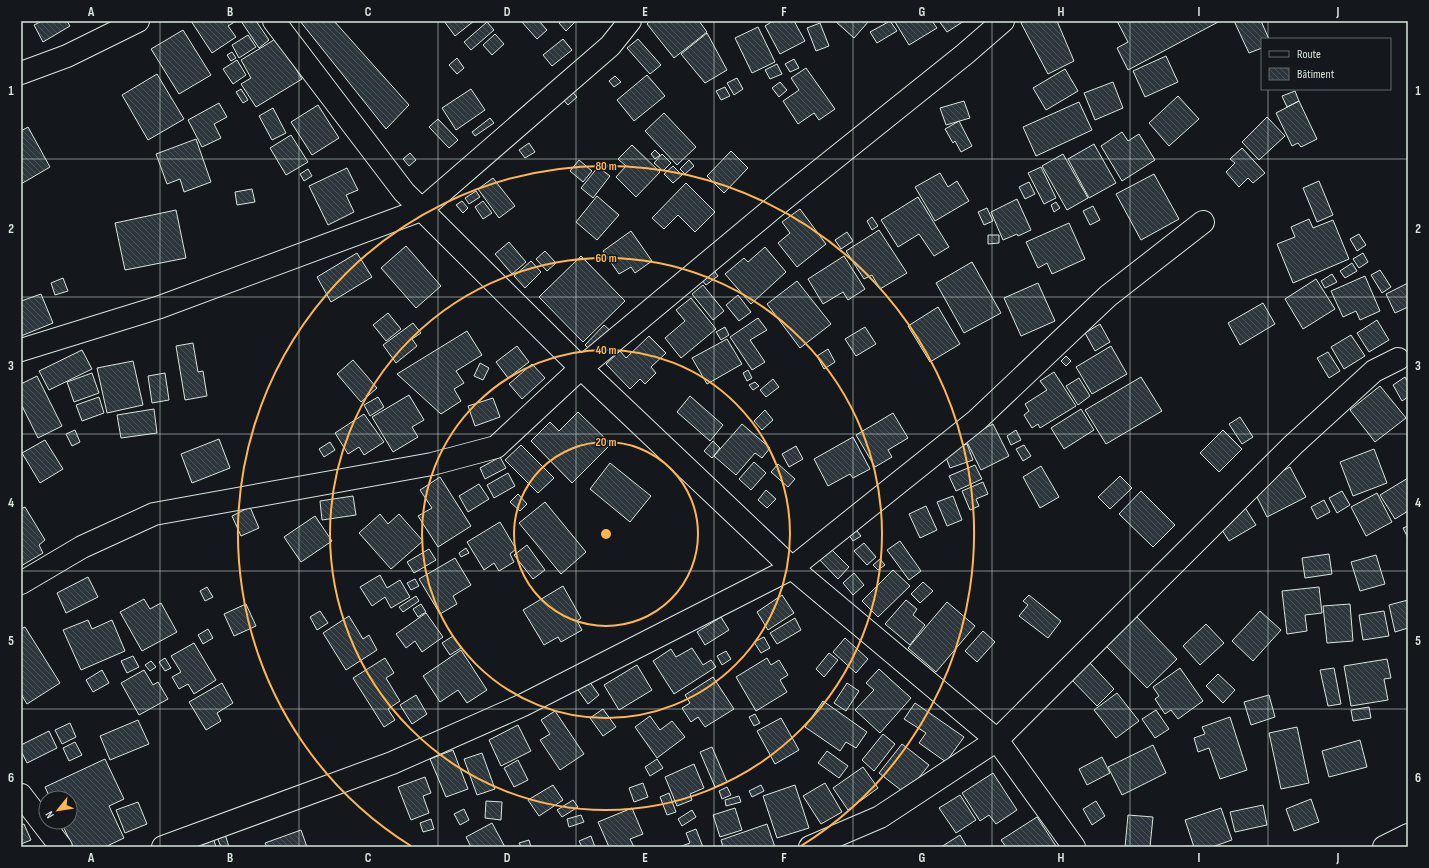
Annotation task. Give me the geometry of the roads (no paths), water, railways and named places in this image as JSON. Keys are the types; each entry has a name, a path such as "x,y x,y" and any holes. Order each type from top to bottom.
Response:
{"street":[{"path":"21,73 67,56 138,21"},
{"path":"274,21 404,192 421,210 581,368 792,568 997,740 1074,847"},
{"path":"21,350 160,307 421,210 610,46 630,21"},
{"path":"21,583 82,547 154,514 432,464 496,447 581,368 784,199 965,54 1003,21"},
{"path":"163,847 399,760 523,705 792,568 977,420 1108,296 1203,222"},
{"path":"810,847 880,817 997,740 1293,445 1374,371 1398,359"},
{"path":"21,795 62,847"},
{"path":"1384,847 1408,835"}]}
